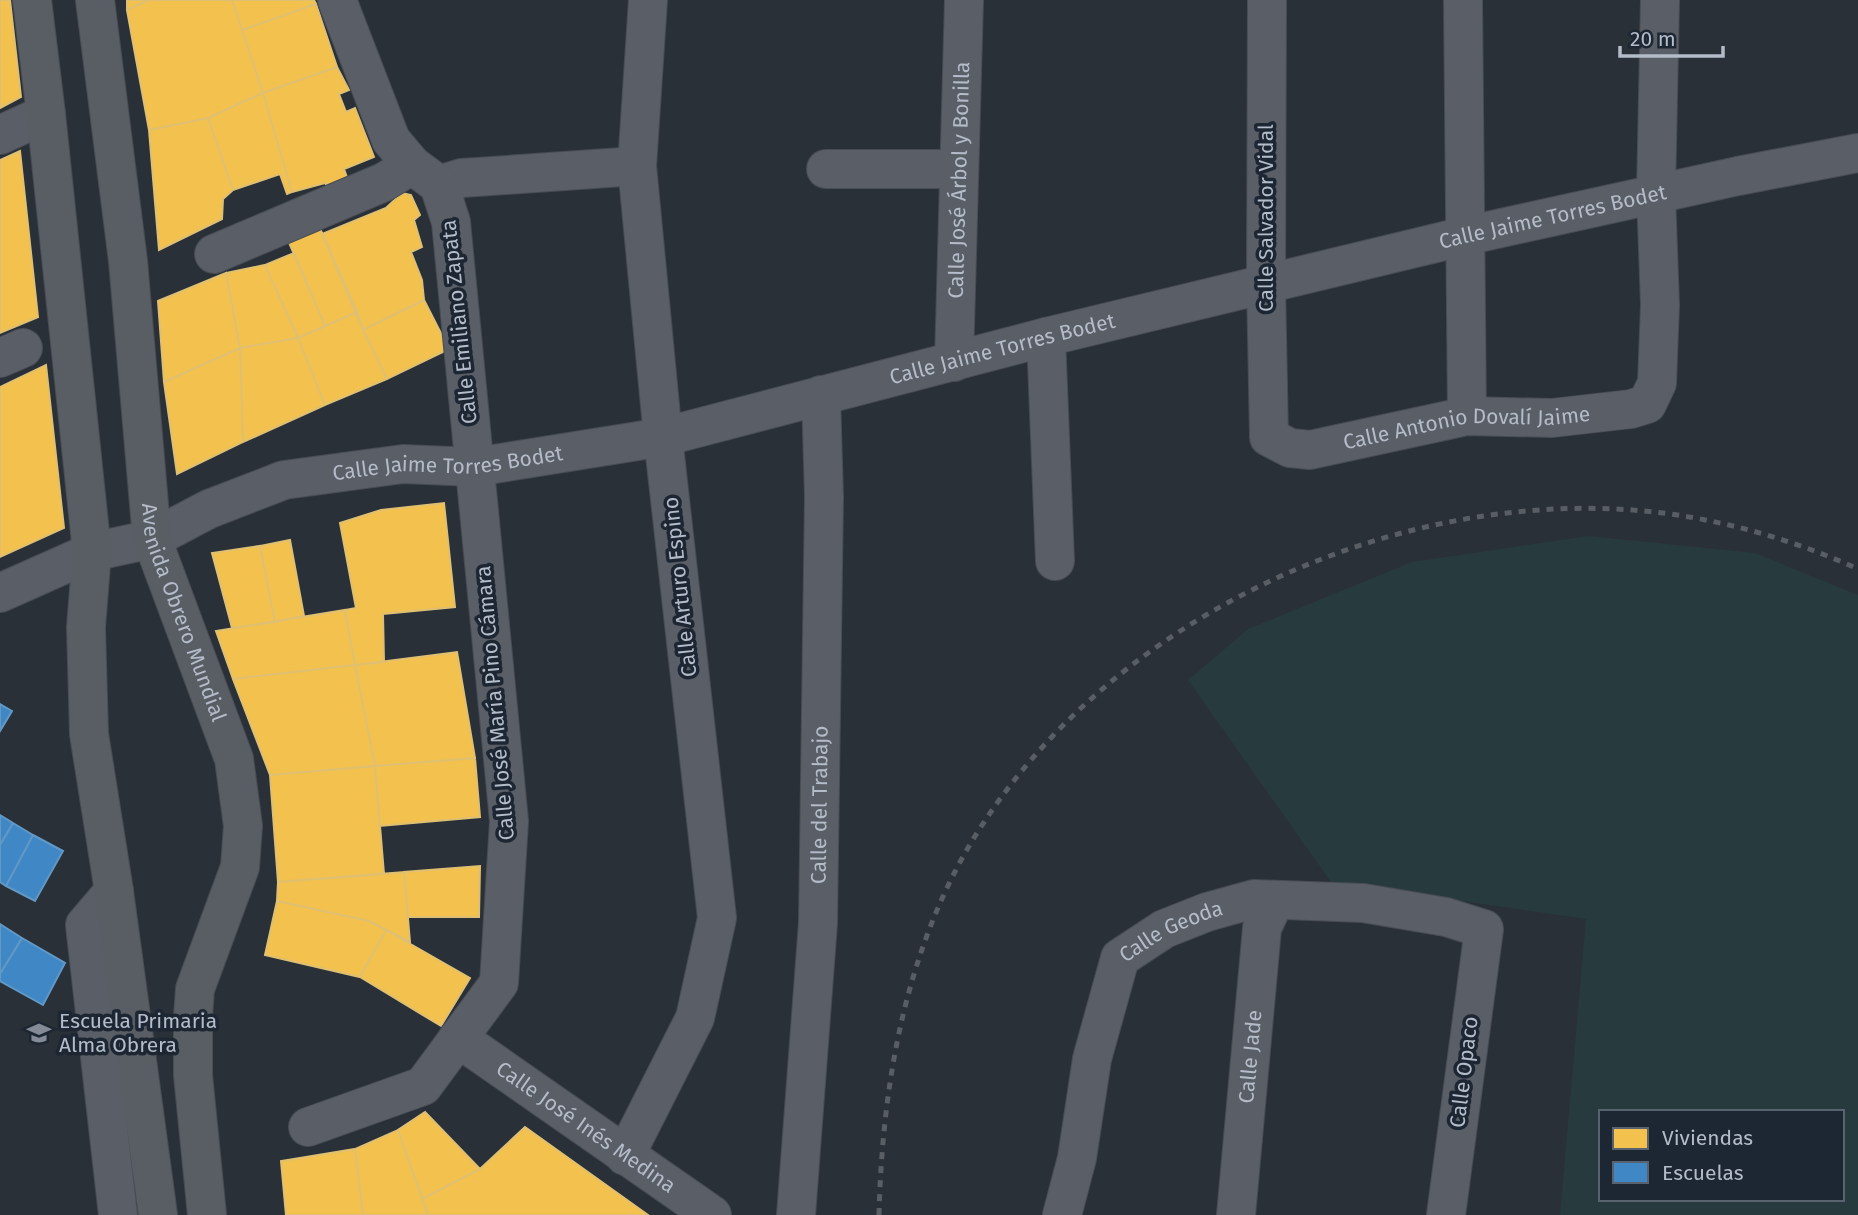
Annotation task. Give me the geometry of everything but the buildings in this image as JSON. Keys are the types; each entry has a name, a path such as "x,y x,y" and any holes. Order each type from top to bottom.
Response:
{"main road":[{"path":"32,0 92,552 86,627 89,734 114,891 158,1215"},
{"name":"Avenida Obrero Mundial","path":"95,0 128,261 152,539 234,759 243,826 240,867 195,989 192,1017 193,1075 207,1215"}],"street":[{"name":"Calle Emiliano Zapata","path":"337,0 391,140 425,175 451,222 475,467"},
{"name":"Calle Arturo Espino","path":"625,1156 695,1018 717,918 663,437 636,166 648,0"},
{"name":"Calle José Árbol y Bonilla","path":"954,362 964,0"},
{"name":"Calle Salvador Vidal","path":"1266,0 1269,437"},
{"path":"1463,0 1468,416"},
{"path":"1656,194 1660,0"},
{"path":"0,135 46,114"},
{"name":"Calle Jaime Torres Bodet","path":"0,593 92,552 152,539 209,509 284,480 403,464 475,467 663,437 1046,337 1465,236 1858,153"},
{"path":"214,254 384,182 425,175 462,178 636,166"},
{"path":"826,169 959,169"},
{"name":"Calle Antonio Dovalí Jaime","path":"1269,437 1290,449 1310,450 1468,416 1552,418 1631,409 1647,404 1657,383 1660,304 1656,194"},
{"path":"1046,337 1055,561"},
{"name":"Calle del Trabajo","path":"796,1215 818,923 824,497 821,395"},
{"name":"Calle José María Pino Cámara","path":"308,1127 424,1086 499,984 509,821 475,467"},
{"path":"114,891 85,925 118,1215"},
{"name":"Calle Geoda","path":"1062,1215 1077,1158 1092,1059 1120,958 1164,929 1207,912 1255,899 1363,904 1446,917 1484,929"},
{"name":"Calle Jade","path":"1236,1215 1262,928 1275,900"},
{"name":"Calle Opaco","path":"1446,1215 1484,929"},
{"name":"Calle José Inés Medina","path":"458,1038 712,1215"}],"green space":[{"path":"1588,536 1755,553 1858,595 1858,1215 1560,1215 1586,919 1331,882 1188,680 1248,629 1412,562"}],"railway":[{"path":"879,1215 885,1124 899,1034 923,946 960,862 1017,777 1087,702 1169,638 1260,586 1358,546 1459,520 1561,509 1663,513 1738,527 1787,541 1858,569"}],"place":[{"name":"Escuela Primaria Alma Obrera","path":"39,1033"}]}
